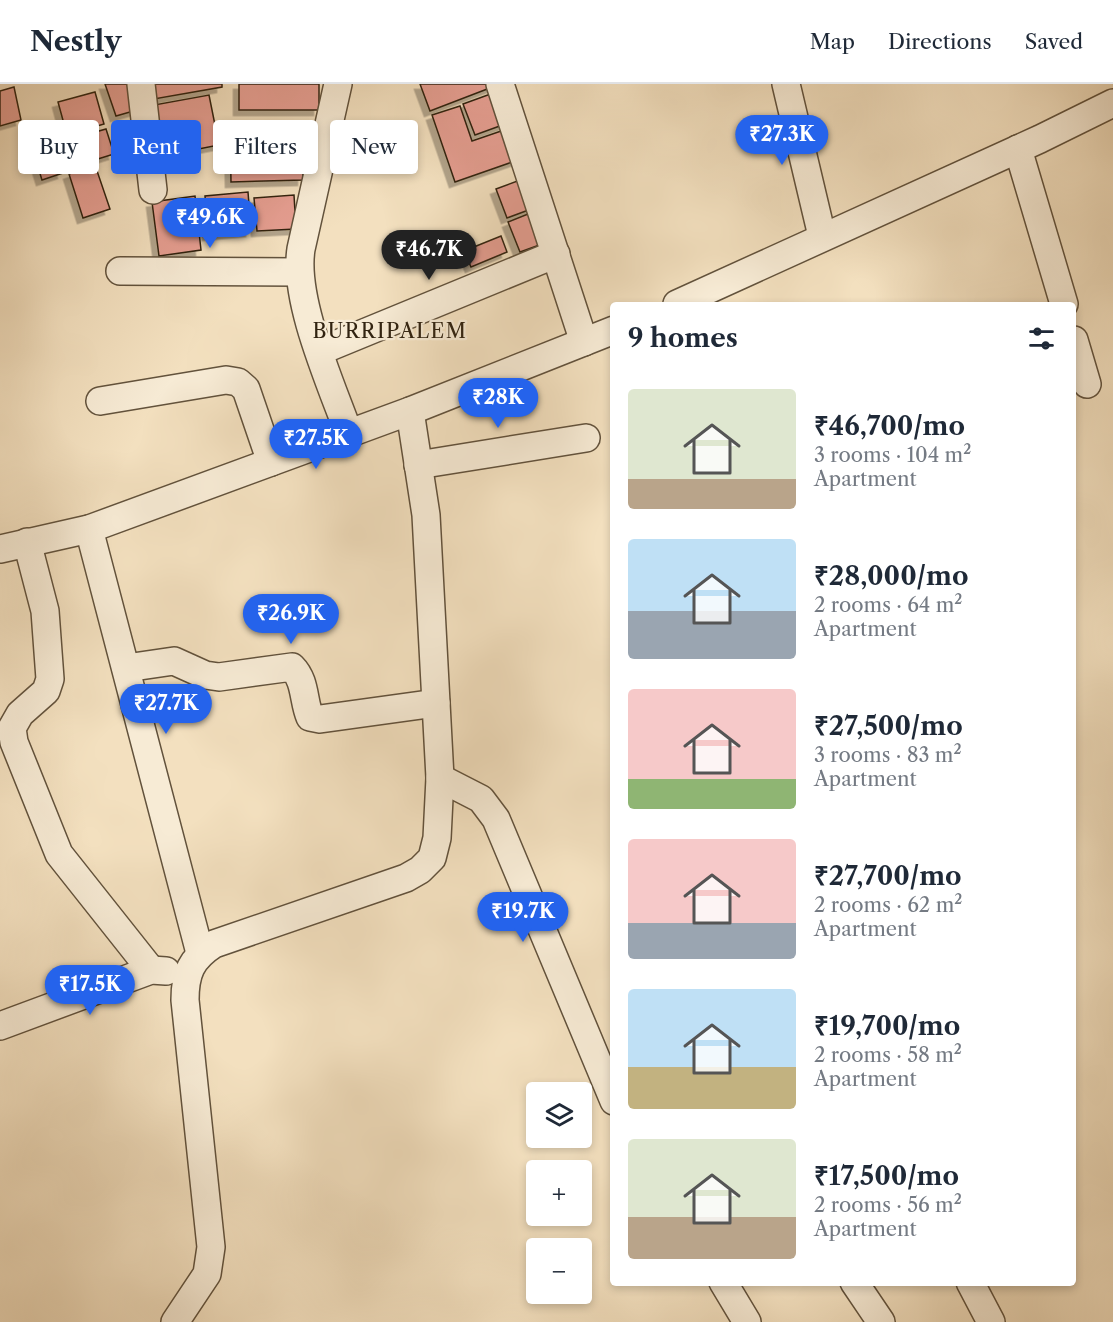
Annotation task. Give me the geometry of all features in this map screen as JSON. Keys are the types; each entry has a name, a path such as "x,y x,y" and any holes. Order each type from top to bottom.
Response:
{"street":[{"path":"141,84 153,190"},
{"path":"338,84 301,249 299,272 320,351 349,434"},
{"path":"500,84 584,342"},
{"path":"786,84 822,236"},
{"path":"688,302 822,236 1018,149 1113,103"},
{"path":"1018,149 1063,302"},
{"path":"320,351 556,254"},
{"path":"120,270 299,272"},
{"path":"151,970 59,854 14,742 12,728 20,714 46,691 50,679 45,611 7,544 89,529 410,411 610,332"},
{"path":"1076,347 1087,384"},
{"path":"100,401 226,380 238,382 246,389 271,462"},
{"path":"175,1322 207,1274 211,1247 185,980 190,965 200,953 214,944 406,878 420,870 432,858 437,838 440,778 426,515 410,411"},
{"path":"418,465 586,438"},
{"path":"89,529 200,953"},
{"path":"126,668 174,661 205,675 219,678 292,667 298,673 310,717 320,719 436,702"},
{"path":"440,778 481,799 496,819 610,1091"},
{"path":"0,1026 151,970 172,972 185,980"},
{"path":"725,1286 747,1322"},
{"path":"858,1286 881,1322"},
{"path":"972,1286 991,1322"}],"building":[{"path":"105,84 128,84 137,110 116,116"},
{"path":"151,84 222,84 222,87 154,99"},
{"path":"239,84 319,84 319,110 239,110"},
{"path":"420,84 494,84 495,86 430,111"},
{"path":"14,87 21,120 0,126 0,91"},
{"path":"95,92 104,124 99,125 99,120 63,120 58,102"},
{"path":"496,92 508,123 475,135 463,104"},
{"path":"209,95 214,120 213,146 201,149 201,120 157,120 154,105"},
{"path":"460,106 472,141 507,129 518,160 455,182 432,115"},
{"path":"106,129 111,145 111,155 99,159 99,131"},
{"path":"40,174 60,174 42,180"},
{"path":"69,174 98,174 110,209 83,218"},
{"path":"231,174 303,174 303,180 231,182"},
{"path":"523,179 534,208 507,218 496,189"},
{"path":"248,192 251,231 208,235 205,196"},
{"path":"294,195 296,229 257,231 254,198"},
{"path":"195,196 201,250 159,256 152,202"},
{"path":"533,212 545,243 520,252 508,222"},
{"path":"501,236 507,252 471,267 464,251"}],"district":[{"name":"BURRIPALEM","path":"390,331"}]}
